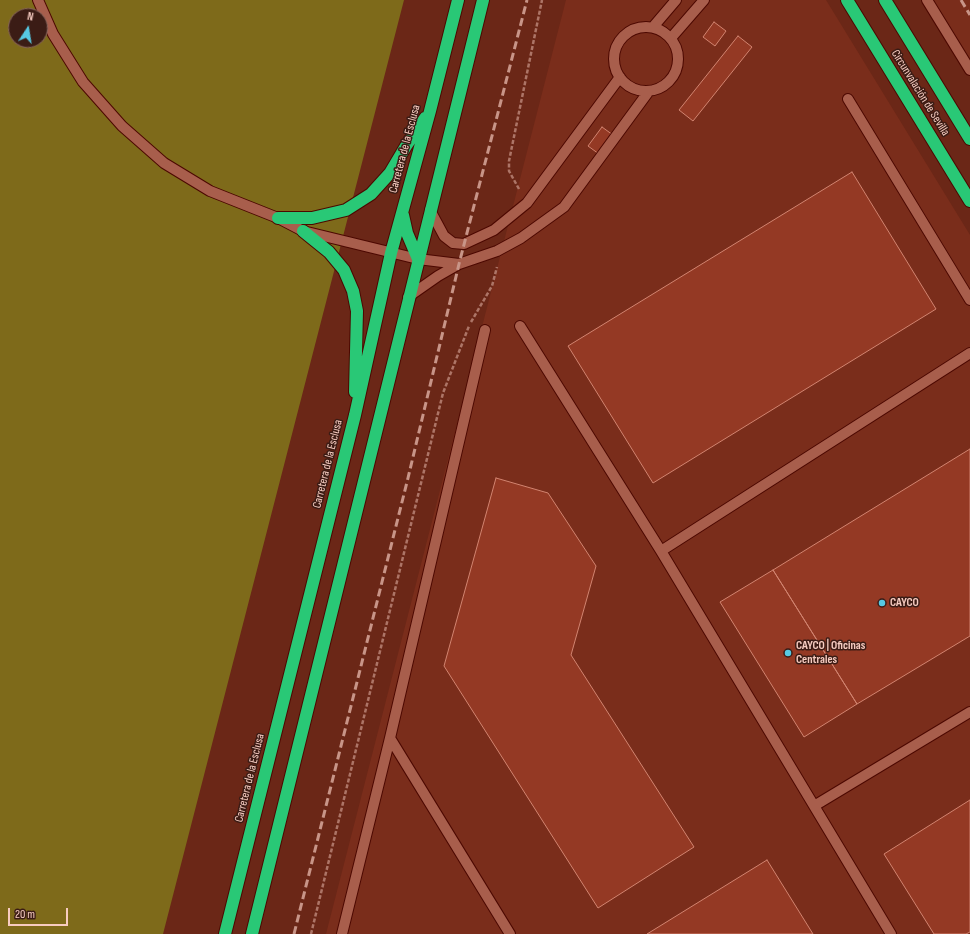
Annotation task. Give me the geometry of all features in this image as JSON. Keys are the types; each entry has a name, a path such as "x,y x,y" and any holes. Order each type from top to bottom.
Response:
{"highway":[{"name":"Carretera de la Esclusa","path":"225,934 355,415 391,253 458,0"},
{"path":"252,934 408,297 483,0"},
{"name":"Circunvalación de Sevilla","path":"846,0 970,201"},
{"name":"Circunvalación de Sevilla","path":"885,0 970,139"},
{"path":"278,218 312,218 346,210 371,194 390,173 430,110"},
{"path":"402,211 407,233 418,259"},
{"path":"303,232 329,252 344,270 353,291 357,311 355,352 355,415"}],"street":[{"path":"38,0 53,34 83,82 122,126 164,163 210,191 278,218 303,232 418,259 459,264"},
{"path":"653,28 676,0"},
{"path":"671,38 704,0"},
{"path":"928,0 970,70"},
{"path":"642,27 662,31 671,38 676,48 678,58 677,69 672,79 664,86 643,92 633,89 624,83 614,65 614,54 617,44 623,36 632,30 642,27"},
{"path":"430,210 444,236 454,243 464,244 494,230 527,203 620,77"},
{"path":"408,297 438,276 459,264 497,250 522,238 564,207 648,91"},
{"path":"848,99 970,300"},
{"path":"520,326 661,551 891,934"},
{"path":"342,934 390,738 485,330"},
{"path":"661,551 970,353"},
{"path":"814,806 970,712"},
{"path":"390,738 510,934"}],"path":[{"path":"527,203 509,171 509,161 542,0"},
{"path":"311,934 443,393 470,323 492,286 495,269 499,264"}],"shaded area":[{"path":"0,0 404,0 163,934 0,934"},
{"path":"566,0 826,0 970,235 970,934 326,934"},
{"path":"933,0 970,0 970,61"}],"building":[{"path":"714,22 726,31 715,46 703,37"},
{"path":"738,36 752,47 693,121 679,110"},
{"path":"602,127 613,135 599,154 588,146"},
{"path":"852,172 936,309 653,483 568,346"},
{"name":"CAYCO","path":"970,449 970,636 857,704 773,570"},
{"path":"496,478 548,493 596,566 571,655 694,847 598,908 444,666"},
{"name":"CAYCO | Oficinas Centrales","path":"773,570 857,704 804,737 720,602"},
{"path":"970,800 970,932 966,934 934,934 884,854"},
{"path":"767,860 813,934 647,934"}],"railway":[{"path":"294,934 408,478 459,264 527,0"},
{"path":"961,0 970,15"}],"place":[{"name":"CAYCO","path":"882,603"},
{"name":"CAYCO | Oficinas Centrales","path":"788,653"}]}
